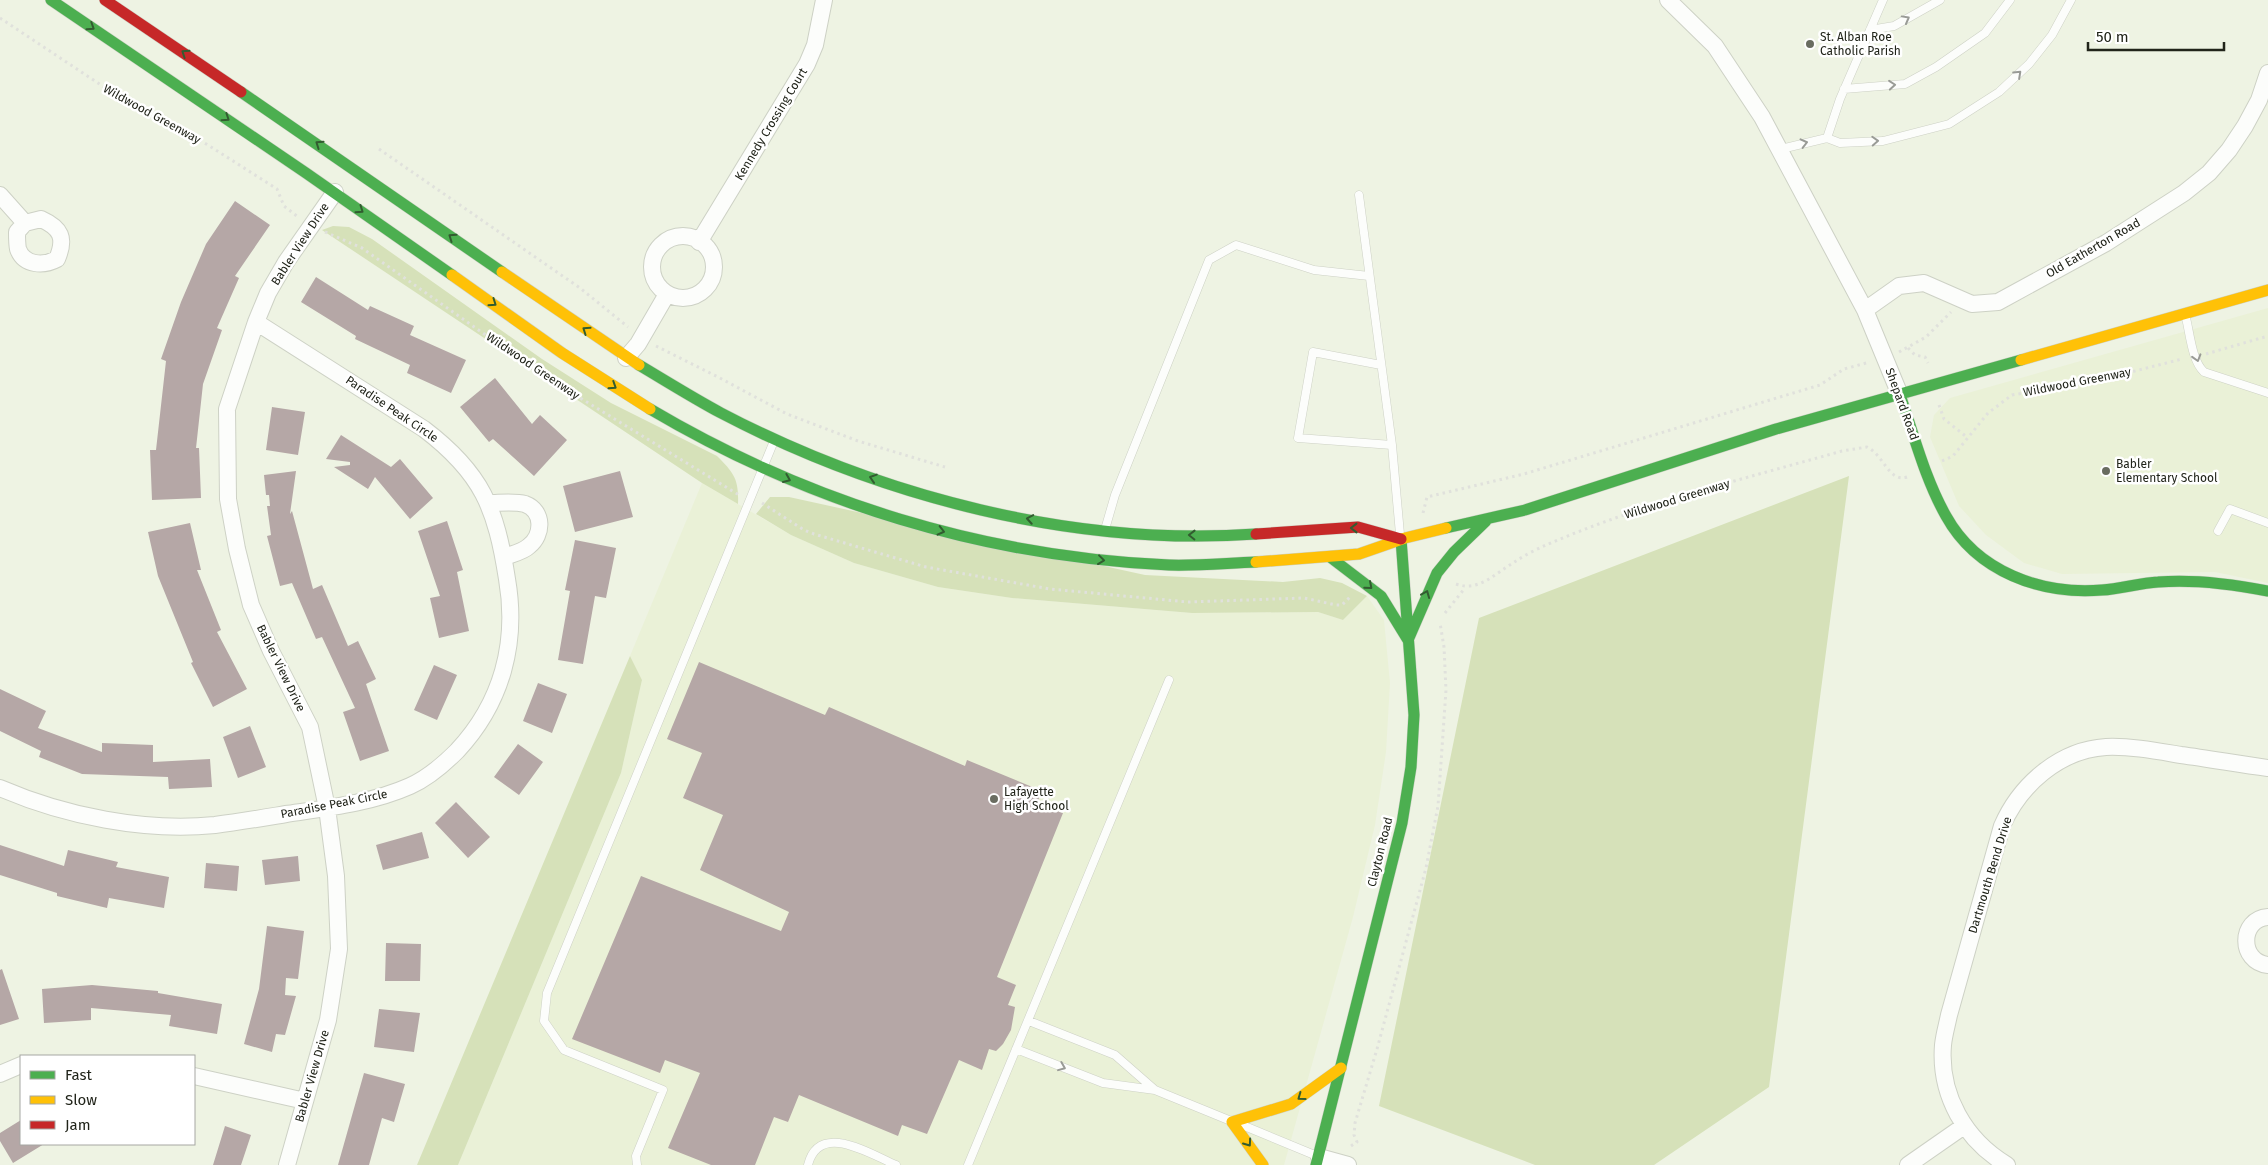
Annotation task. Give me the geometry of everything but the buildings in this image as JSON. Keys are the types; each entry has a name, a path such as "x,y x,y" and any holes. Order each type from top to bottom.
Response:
{"main road":[{"path":"51,0 335,192 573,359 672,422 763,468 850,504 914,524 1044,553 1173,566 1364,554 1401,539 1486,521 1776,429 2268,290"},
{"path":"106,0 274,113 618,358 775,440 872,478 935,497 999,514 1105,531 1162,535 1229,536 1358,527 1401,539"},
{"path":"573,359 595,359"},
{"name":"Shepard Road","path":"1900,395 1925,469 1947,517 1965,542 1990,562 2014,577 2043,588 2101,590 2141,583 2177,580 2226,582 2268,591"},
{"path":"1408,640 1437,572 1454,552 1486,521"},
{"name":"Clayton Road","path":"1318,1161 1402,823 1410,767 1414,715 1401,539"},
{"path":"1330,557 1361,579 1380,596 1408,640"},
{"path":"1263,1165 1232,1122 1291,1104 1341,1068"}],"street":[{"name":"Kennedy Crossing Court","path":"699,242 807,64 815,45 824,0"},
{"name":"Shepard Road","path":"1676,3 1715,46 1735,73 1781,149 1865,310 1900,395"},
{"name":"Old Eatherton Road","path":"1865,310 1899,286 1924,282 1972,304 1998,302 2106,244 2184,193 2209,173 2229,150 2259,100 2268,73"},
{"name":"Babler View Drive","path":"287,1165 328,1020 339,949 336,876 327,808 310,727 271,651 251,605 236,549 228,499 227,409 256,322 268,293 286,262 335,192"},
{"path":"0,195 25,223"},
{"path":"686,237 699,242 709,252 712,259 713,274 707,287 695,296 688,298 674,297 667,294 654,278 652,264 657,251 666,241 673,238 686,237"},
{"path":"618,358 638,344 667,294"},
{"name":"Paradise Peak Circle","path":"0,788 21,797 76,814 117,822 152,825 213,825 327,808 374,799 411,786 441,768 473,731 489,708 502,674 510,637 510,595 504,557 489,503 470,470 448,447 432,435 256,322"},
{"path":"489,503 524,504 534,511 539,519 539,532 531,545 504,557"},
{"name":"Dartmouth Bend Drive","path":"2007,1165 1978,1143 1964,1126 1947,1090 1943,1067 1943,1044 2002,826 2009,810 2030,783 2044,770 2068,756 2105,747 2156,751 2268,768"},
{"path":"2268,917 2257,920 2251,925 2245,940 2250,955 2256,961 2268,965"},
{"path":"0,1074 20,1065"},
{"path":"195,1076 305,1101"},
{"path":"1908,1165 1964,1126"},
{"path":"1318,1161 1348,1165"}],"lane":[{"path":"1827,138 1844,89 1882,0"},
{"path":"1870,30 1894,26 1940,0"},
{"path":"1844,89 1905,84 1913,80 1936,67 1985,33 2010,0"},
{"path":"1781,149 1827,138 1840,143 1884,141 1949,124 1999,92 2029,64 2052,35 2070,0"},
{"path":"1358,195 1392,445 1401,539"},
{"path":"1105,531 1115,495 1209,260 1236,245 1314,270 1369,276"},
{"path":"2185,313 2200,368 2208,375 2268,394"},
{"path":"1381,365 1312,352 1298,438 1392,445"},
{"path":"637,1165 636,1156 663,1090 564,1050 544,1021 547,993 775,440"},
{"path":"2218,532 2230,509 2268,524"},
{"path":"968,1165 1169,680"},
{"path":"1029,1021 1115,1055 1155,1090"},
{"path":"1016,1049 1103,1083 1155,1090 1318,1161"},
{"path":"808,1165 811,1154 824,1143 841,1142 896,1165"}],"path":[{"name":"Wildwood Greenway","path":"0,18 113,93 208,145 277,190 284,206 297,217"},
{"name":"Wildwood Greenway","path":"328,233 362,248 541,374 740,496"},
{"path":"1897,353 1908,348 1937,328 1948,317 1960,299"},
{"path":"2210,353 2268,336"},
{"path":"1908,348 1915,355 1925,357 1929,364"},
{"name":"Wildwood Greenway","path":"1939,462 1953,456 1988,413 2012,396 2096,380 2181,360"},
{"path":"1427,497 1524,474 1820,385 1844,369 1865,363"},
{"path":"1941,412 1944,419 1968,438"},
{"name":"Wildwood Greenway","path":"1464,588 1487,581 1512,563 1535,550 1582,530 1679,497 1842,451 1868,447 1879,456 1893,476 1902,479 1910,477"},
{"path":"1351,1146 1357,1142 1354,1135 1355,1123 1377,1049 1431,845 1442,778 1446,709 1444,647 1440,623 1464,588 1450,582"}],"shaded area":[{"path":"333,226 349,227 372,239 542,359 611,403 717,456 728,467 734,477 738,488 738,504 702,483 322,230"},
{"name":"Babler Elementary School","path":"2268,308 2268,583 2215,572 2062,574 2024,563 1986,535 1959,506 1930,437 1934,415 1950,398"},
{"path":"1849,476 1769,1087 1654,1165 1535,1165 1379,1106 1479,618"},
{"name":"Lafayette High School","path":"702,483 791,535 854,563 938,587 1012,598 1192,613 1318,612 1343,620 1367,596 1384,620 1390,683 1386,752 1375,825 1353,917 1284,1165 458,1165 621,773 642,680 630,656"},
{"path":"770,497 789,497 1145,575 1283,582 1320,578 1342,583 1367,596 1343,620 1318,612 1192,613 1012,598 938,587 854,563 791,535 756,514"},
{"path":"630,656 642,680 621,773 458,1165 417,1165"}],"traffic: fast":[{"path":"51,0 306,173 452,275"},
{"path":"241,92 502,272"},
{"path":"1446,528 1525,510 1776,429 2021,360"},
{"path":"639,365 721,413 783,443 847,469 913,492 981,510 1049,524 1119,532 1188,536 1256,534"},
{"path":"1900,395 1926,472 1946,516 1959,535 1975,552 2013,576 2034,584 2079,591 2172,581 2227,584 2268,591"},
{"path":"650,409 710,442 772,472 836,498 900,519 966,537 1100,560 1169,565 1256,562"},
{"path":"1408,640 1437,573 1454,552 1486,521"},
{"path":"1316,1165 1402,823 1411,767 1414,715 1401,539"},
{"path":"1330,557 1381,596 1408,640"}],"traffic: slow":[{"path":"502,272 639,365"},
{"path":"452,275 562,353 650,409"},
{"path":"2021,360 2268,290"},
{"path":"1256,562 1359,554 1405,538 1446,528"},
{"path":"1263,1165 1232,1122 1291,1104 1341,1068"}],"traffic: jam":[{"path":"105,0 241,92"},
{"path":"1256,534 1358,527 1401,539"}],"place":[{"name":"St. Alban Roe Catholic Parish","path":"1810,44"},
{"name":"Babler Elementary School","path":"2106,471"},
{"name":"Lafayette High School","path":"994,799"}]}
